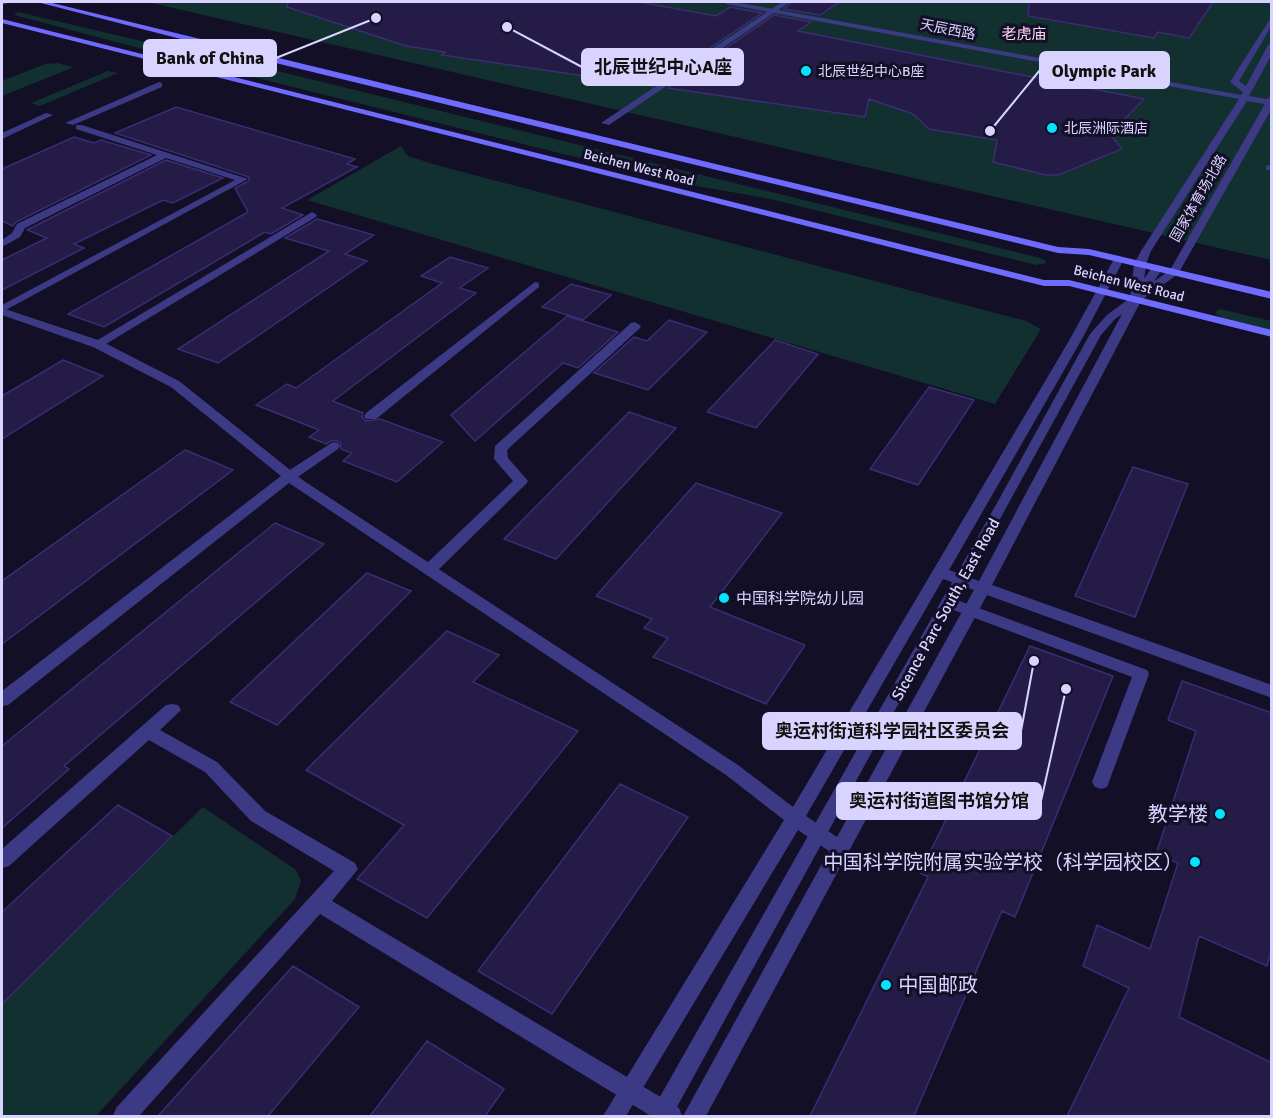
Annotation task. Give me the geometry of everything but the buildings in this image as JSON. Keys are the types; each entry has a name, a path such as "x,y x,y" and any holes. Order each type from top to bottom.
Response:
{"main road":[{"name":"Beichen West Road","path":"40,2 1058,250 1089,252 1272,296"},
{"name":"Beichen West Road","path":"2,21 1044,283 1069,283 1272,334"}],"street":[{"path":"2,3 7,2"},
{"name":"天辰西路","path":"726,2 1246,94"},
{"name":"天辰西路","path":"761,2 784,3 1271,100"},
{"path":"606,123 784,3"},
{"path":"1246,94 1234,82 1272,18"},
{"name":"国家体育场北路","path":"1140,264 1152,241 1246,94 1272,45"},
{"path":"2,310 243,179 75,125 159,85"},
{"name":"国家体育场北路","path":"694,1116 971,609 1136,300 1166,270 1271,100"},
{"path":"2,136 49,115"},
{"path":"2,244 16,235 21,226 164,155"},
{"path":"97,344 312,215"},
{"path":"614,1116 795,819 1076,339 1119,259"},
{"path":"1136,300 1140,264"},
{"path":"371,416 535,285"},
{"name":"Sicence Parc South, East Road","path":"665,1115 1096,334 1111,317 1136,300"},
{"path":"2,310 97,344 175,384 290,476 732,770 795,819 840,849"},
{"path":"430,569 521,481 501,459 500,449 635,326"},
{"path":"2,700 290,476 333,446"},
{"path":"939,572 1272,692"},
{"path":"949,602 1141,674 1101,782"},
{"path":"2,860 172,710"},
{"path":"124,1116 348,869 258,816 211,767 149,732"},
{"path":"317,902 665,1115"}],"green space":[{"path":"147,2 1271,2 1271,260"},
{"path":"18,12 237,61 1044,259 1047,263 1036,265 766,198 680,183 188,61 14,15"},
{"path":"57,63 74,67 2,96 2,81 45,64"},
{"path":"108,71 118,73 40,106 31,103"},
{"path":"401,146 408,156 433,164 1026,321 1041,329 995,404 307,200"},
{"path":"1220,309 1271,321 1271,330 1223,318 1216,314 1216,311"},
{"path":"203,807 296,870 301,881 295,899 96,1116 2,1116 2,1004"}],"place":[{"name":"Bank of China","path":"376,18"},
{"name":"北辰世纪中心A座","path":"507,27"},
{"name":"北辰世纪中心B座","path":"806,71"},
{"name":"北辰洲际酒店","path":"1052,128"},
{"name":"Olympic Park","path":"990,131"},
{"name":"中国科学院幼儿园","path":"724,598"},
{"name":"奥运村街道科学园社区委员会","path":"1034,661"},
{"name":"奥运村街道图书馆分馆","path":"1066,689"},
{"name":"教学楼","path":"1220,814"},
{"name":"中国科学院附属实验学校（科学园校区）","path":"1195,862"},
{"name":"中国邮政","path":"886,985"}],"district":[{"name":"老虎庙","path":"1024,34"}]}
